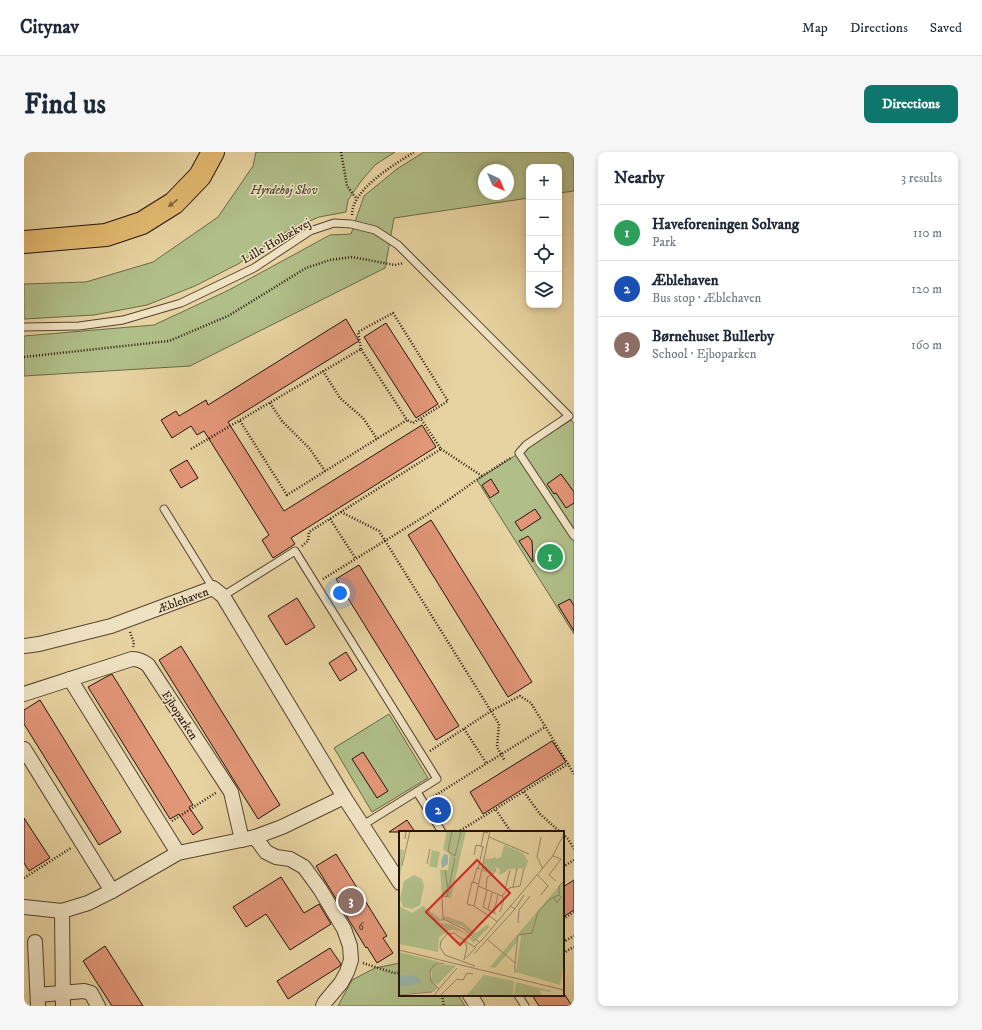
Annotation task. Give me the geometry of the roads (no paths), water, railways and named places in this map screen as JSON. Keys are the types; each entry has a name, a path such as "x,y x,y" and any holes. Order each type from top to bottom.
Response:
{"highway":[{"path":"24,242 106,234 142,223 174,203 200,176 213,152"},
{"path":"24,233 60,239"}],"street":[{"name":"Æblehaven","path":"24,646 53,641 111,626 218,592 344,797 399,881"},
{"name":"Ejboparken","path":"70,679 130,660 137,659 148,665 231,792 248,838 266,852 290,859 304,867 320,889 344,929 350,946 350,960 341,983 323,1006"},
{"path":"24,694 70,679 178,853"},
{"path":"24,749 112,891"},
{"path":"24,907 62,911 88,903 178,853 248,838 282,827 344,797"},
{"path":"62,911 63,1000"},
{"path":"35,942 38,1000 63,1000 84,991 91,993 98,1006"},
{"path":"471,996 477,1006"}],"lane":[{"name":"Lille Holbækvej","path":"24,327 79,326 123,320 181,304 254,268 310,231 334,223 352,224 375,230 398,245 569,416 526,445 520,453 566,524"},
{"path":"164,509 218,592 295,551 437,779 363,825"},
{"path":"566,524 574,528"},
{"path":"566,524 574,536"},
{"path":"417,792 441,831"},
{"path":"519,996 525,1006"}],"place":[{"name":"Haveforeningen Solvang","path":"550,557"},
{"name":"Æblehaven","path":"438,810"},
{"name":"Børnehuset Bullerby","path":"351,901"}],"park label":[{"name":"Hyrdehøj Skov","path":"284,190"}]}
